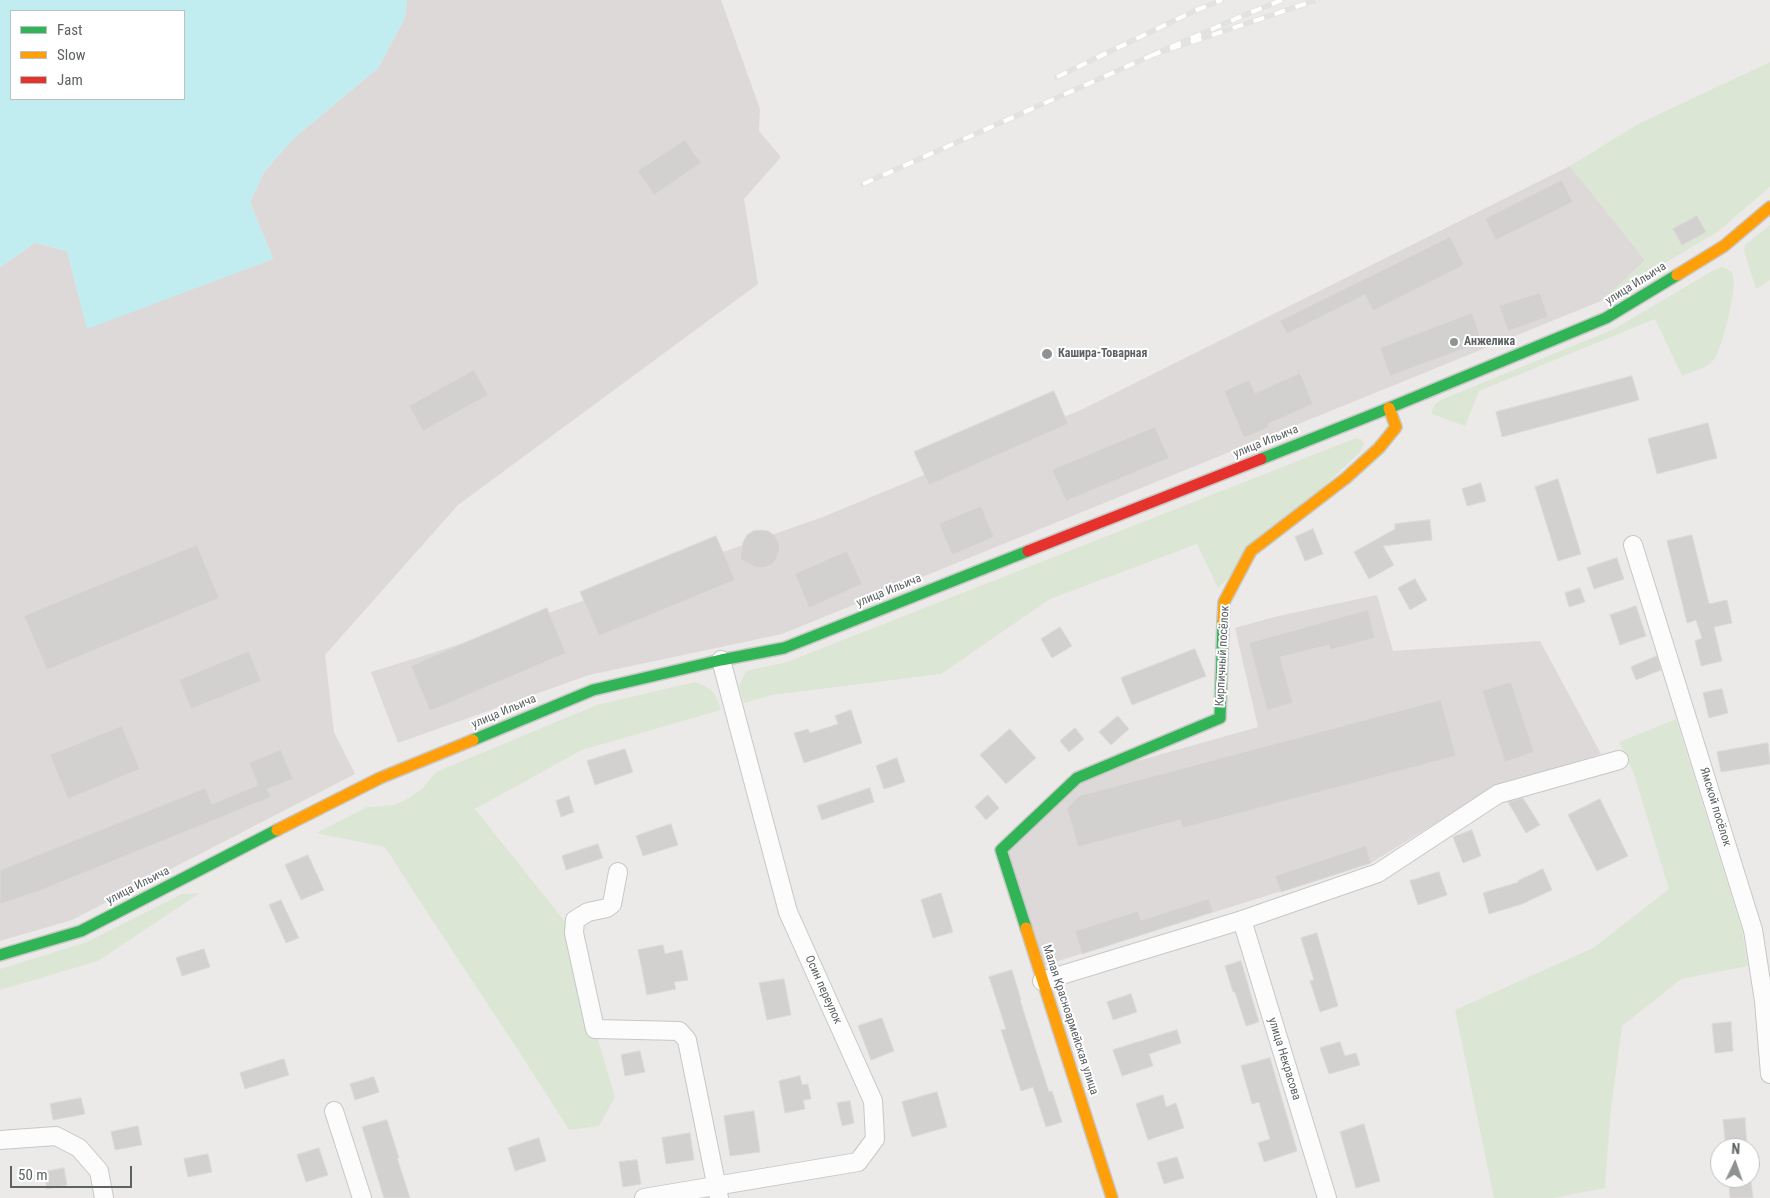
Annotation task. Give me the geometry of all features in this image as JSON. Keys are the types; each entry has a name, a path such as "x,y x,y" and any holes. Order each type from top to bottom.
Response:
{"street":[{"name":"улица Ильича","path":"0,955 81,931 380,778 593,690 721,660 784,648 1389,408 1606,318 1724,246 1770,207"},
{"name":"Кирпичный посёлок","path":"1001,850 1077,778 1220,718 1224,602 1251,551 1346,478 1379,448 1396,426 1389,408"},
{"name":"Ямской посёлок","path":"1633,545 1753,930 1764,1001 1770,1074"},
{"name":"Осин переулок","path":"644,1198 718,1192 858,1162 876,1139 873,1102 788,912 721,660"},
{"path":"1042,980 1242,920 1378,873 1498,794 1619,760"},
{"name":"Малая Красноармейская улица","path":"1001,850 1112,1198"},
{"path":"618,872 612,904 607,908 588,912 575,920 574,933 596,1029 679,1031 687,1040 718,1192"},
{"name":"улица Некрасова","path":"1242,920 1327,1198"},
{"path":"334,1111 362,1198"},
{"path":"0,1140 56,1136 79,1148 98,1171 104,1198"}],"shaded area":[{"path":"407,0 721,0 760,109 759,131 781,157 744,199 758,284 458,505 325,655 334,732 355,774 72,920 0,941 0,267 35,243 67,251 87,328 273,259 250,202 264,172 293,139 378,68 405,18"},
{"path":"1570,166 1646,261 1601,301 782,634 589,675 398,743 371,672 445,649 823,517 1083,409"},
{"path":"1377,595 1393,651 1540,641 1601,754 1494,787 1371,863 1039,967 1001,850 1077,778 1258,727 1235,628 1274,617"}],"green space":[{"path":"1770,62 1770,187 1717,232 1601,301 1645,260 1570,166 1638,124"},
{"path":"1770,225 1770,280 1756,289 1744,251 1745,245"},
{"path":"1722,267 1732,272 1734,284 1732,301 1719,349 1711,363 1704,367 1682,376 1655,319 1479,391 1465,426 1432,414 1435,405 1443,399 1614,329"},
{"path":"1356,438 1361,439 1364,443 1361,451 1218,588 1197,544 1050,599 941,674 772,695 744,703 739,686 746,671 787,662"},
{"path":"695,682 710,689 717,699 721,710 582,750 475,809 574,933 595,1029 615,1097 599,1126 569,1130 385,847 316,833 367,807 394,805 411,797 423,788 436,772 597,705"},
{"path":"1676,719 1742,930 1748,966 1681,979 1622,1026 1610,1117 1605,1188 1553,1198 1494,1198 1455,1010 1593,948 1669,889 1633,771 1619,742"},
{"path":"200,893 98,961 0,990 0,969 87,942 182,894"}],"water":[{"path":"0,0 407,0 405,18 378,68 293,139 264,172 250,202 273,259 87,329 67,251 35,243 0,267"}],"building":[{"path":"685,140 701,163 654,195 638,171"},
{"path":"1562,180 1573,202 1496,240 1485,219"},
{"path":"1697,216 1706,232 1682,245 1673,229"},
{"path":"1450,237 1464,265 1373,311 1365,295 1287,334 1280,321"},
{"path":"1540,293 1548,317 1508,331 1499,306"},
{"path":"1472,313 1482,342 1390,376 1380,348"},
{"path":"474,370 488,395 423,431 409,406"},
{"path":"1300,373 1313,404 1268,424 1269,427 1244,438 1224,391 1249,380 1255,393"},
{"path":"1632,376 1639,400 1502,437 1496,412"},
{"path":"1054,391 1068,424 929,485 914,452"},
{"path":"1708,423 1717,458 1657,474 1648,439"},
{"path":"1155,427 1169,458 1066,501 1052,470"},
{"path":"1558,479 1581,554 1558,561 1535,487"},
{"path":"1481,483 1486,501 1467,506 1462,489"},
{"path":"981,506 994,537 952,555 939,524"},
{"path":"1430,520 1432,540 1383,546 1394,565 1369,579 1354,552 1395,529 1395,524"},
{"path":"1313,529 1323,554 1305,561 1295,537"},
{"path":"753,531 768,531 774,535 780,547 776,560 771,565 763,568 755,567 740,559 743,542 747,535"},
{"path":"1692,535 1709,604 1727,600 1732,623 1714,627 1722,661 1701,666 1695,641 1702,638 1696,620 1687,623 1667,541"},
{"path":"716,536 735,580 599,636 580,592"},
{"path":"197,545 219,598 47,670 24,616"},
{"path":"847,551 862,584 809,608 795,574"},
{"path":"1617,558 1624,579 1594,589 1587,568"},
{"path":"1415,579 1427,600 1410,610 1398,588"},
{"path":"1580,588 1585,602 1569,607 1565,593"},
{"path":"1636,606 1646,636 1620,645 1610,615"},
{"path":"547,608 566,653 430,711 411,666"},
{"path":"1368,610 1375,638 1330,650 1329,645 1280,657 1293,703 1267,710 1249,643"},
{"path":"1060,627 1072,646 1052,658 1041,639"},
{"path":"1195,649 1206,676 1132,705 1121,678"},
{"path":"249,651 261,681 191,709 179,680"},
{"path":"1657,656 1661,670 1636,680 1631,667"},
{"path":"1511,682 1534,752 1505,762 1482,691"},
{"path":"1722,689 1728,713 1709,718 1703,693"},
{"path":"1441,700 1456,756 1183,828 1180,820 1078,847 1067,808 1079,796"},
{"path":"851,710 862,743 804,763 794,733 808,729 810,733 838,724 835,716"},
{"path":"1118,716 1129,729 1111,745 1099,732"},
{"path":"122,726 140,769 68,799 50,755"},
{"path":"1075,728 1084,739 1069,752 1060,741"},
{"path":"1010,729 1036,758 1006,784 980,755"},
{"path":"1768,743 1770,764 1721,772 1717,752"},
{"path":"625,749 633,772 595,785 587,761"},
{"path":"281,750 293,779 267,789 271,797 39,891 0,904 0,870 205,788 212,804 258,785 249,763"},
{"path":"897,758 905,782 884,789 876,766"},
{"path":"870,788 874,802 822,820 817,806"},
{"path":"988,795 999,808 986,820 975,807"},
{"path":"569,796 574,812 561,817 556,801"},
{"path":"1523,798 1540,825 1526,833 1508,802"},
{"path":"1600,799 1628,856 1597,871 1568,815"},
{"path":"671,824 678,845 643,856 636,836"},
{"path":"1472,830 1481,856 1463,863 1453,837"},
{"path":"598,844 603,858 566,870 562,856"},
{"path":"1366,846 1371,863 1281,892 1275,876"},
{"path":"308,855 324,890 301,900 285,865"},
{"path":"1543,869 1552,890 1522,904 1489,914 1483,893 1519,882"},
{"path":"1439,872 1447,895 1418,905 1410,881"},
{"path":"941,893 953,932 933,938 921,900"},
{"path":"1209,899 1213,912 1082,954 1075,931 1138,911 1141,920"},
{"path":"281,900 299,938 286,943 269,905"},
{"path":"1317,933 1338,1006 1320,1012 1310,981 1314,980 1301,938"},
{"path":"663,945 665,954 682,950 688,980 674,982 676,989 647,995 638,950"},
{"path":"204,949 210,967 182,976 176,958"},
{"path":"1241,961 1259,1022 1246,1026 1225,966"},
{"path":"1012,970 1049,1092 1052,1091 1062,1122 1046,1127 1033,1087 1021,1091 1001,1030 1006,1029 989,977"},
{"path":"784,979 791,1015 767,1020 759,983"},
{"path":"1131,994 1137,1012 1113,1020 1107,1002"},
{"path":"882,1018 894,1051 871,1060 858,1026"},
{"path":"1731,1022 1733,1051 1715,1053 1712,1024"},
{"path":"1177,1030 1181,1043 1149,1054 1153,1066 1122,1076 1113,1050"},
{"path":"1340,1042 1345,1056 1356,1053 1360,1065 1329,1074 1320,1048"},
{"path":"640,1051 645,1072 625,1076 621,1055"},
{"path":"1270,1058 1297,1151 1264,1162 1258,1143 1270,1139 1259,1102 1252,1104 1241,1066"},
{"path":"284,1059 289,1075 245,1089 240,1073"},
{"path":"800,1076 802,1085 808,1084 811,1099 803,1100 805,1109 785,1113 779,1081"},
{"path":"374,1077 379,1092 355,1100 350,1084"},
{"path":"937,1092 947,1127 912,1137 902,1102"},
{"path":"1163,1095 1166,1107 1176,1103 1184,1128 1148,1140 1136,1104"},
{"path":"81,1098 85,1114 53,1120 50,1104"},
{"path":"850,1101 854,1123 842,1126 837,1103"},
{"path":"754,1111 760,1152 730,1156 724,1116"},
{"path":"1745,1118 1746,1138 1725,1138 1723,1120"},
{"path":"387,1120 410,1198 384,1198 362,1127"},
{"path":"1364,1124 1380,1181 1356,1188 1340,1132"},
{"path":"138,1126 142,1145 115,1150 111,1132"},
{"path":"690,1133 694,1160 666,1164 662,1138"},
{"path":"539,1138 546,1161 515,1171 508,1148"},
{"path":"319,1148 328,1175 306,1182 297,1155"},
{"path":"208,1154 212,1172 188,1177 184,1159"},
{"path":"1177,1157 1184,1178 1164,1184 1157,1163"},
{"path":"637,1160 641,1184 623,1187 619,1162"},
{"path":"64,1168 67,1185 47,1189 44,1172"},
{"path":"1729,1188 1752,1188 1753,1198 1730,1198"}],"railway":[{"path":"1057,77 1194,11 1222,0"},
{"path":"1282,0 1155,54 1317,0"},
{"path":"863,184 1155,54"}],"traffic: fast":[{"path":"1261,459 1606,318 1677,275"},
{"path":"473,740 593,690 721,660 784,648 1028,551"},
{"path":"1026,928 1001,850 1077,778 1220,718 1223,622"},
{"path":"0,955 81,931 277,830"}],"traffic: slow":[{"path":"1677,275 1724,246 1770,207"},
{"path":"1223,622 1224,602 1251,551 1346,478 1379,448 1396,427 1389,408"},
{"path":"277,830 380,778 473,740"},
{"path":"1026,928 1112,1198"}],"traffic: jam":[{"path":"1028,551 1261,459"}],"place":[{"name":"Анжелика","path":"1454,342"},
{"name":"Кашира-Товарная","path":"1047,354"}]}
